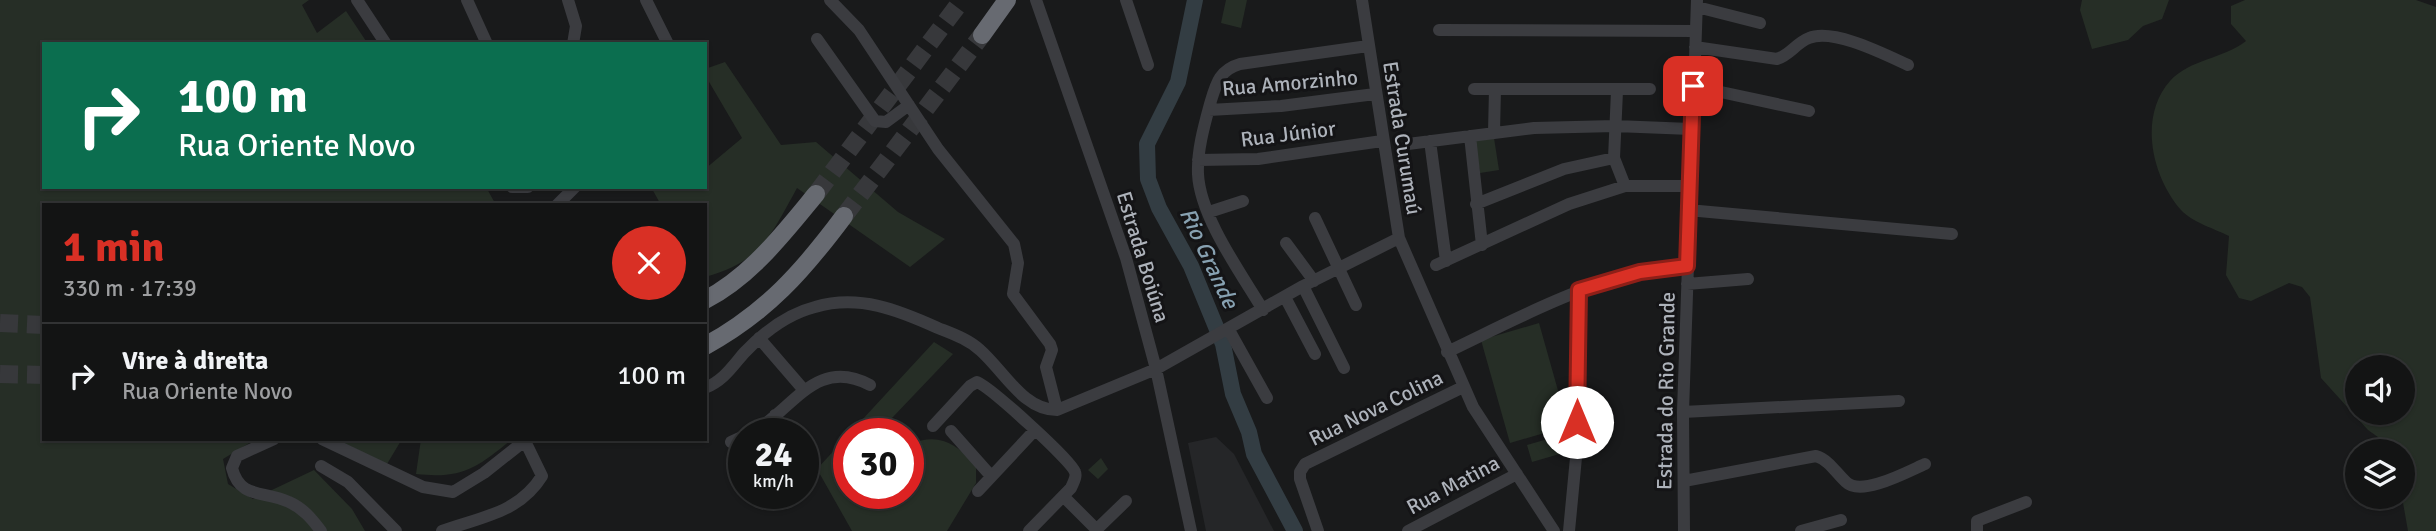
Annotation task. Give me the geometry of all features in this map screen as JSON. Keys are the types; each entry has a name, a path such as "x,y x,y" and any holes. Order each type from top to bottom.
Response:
{"highway":[{"path":"982,35 1007,0"},
{"path":"707,299 747,271 816,194"},
{"path":"707,345 730,333 788,287 844,216"}],"street":[{"path":"357,0 385,42"},
{"path":"467,0 486,42"},
{"path":"568,0 576,26 573,42"},
{"path":"646,0 667,42"},
{"path":"707,387 725,376 760,338 789,316 816,306 846,302 896,310 972,343 1031,403 1044,410 1057,410 1046,368 1052,350 1050,344 1013,294 1018,263 1014,244 938,149 859,30 830,0"},
{"name":"Estrada Boiúna","path":"1036,0 1126,258 1156,369 1191,531"},
{"path":"1126,0 1147,65"},
{"name":"Estrada Curumaú","path":"1057,410 1156,369 1340,267 1399,238 1362,0"},
{"path":"1697,4 1760,23"},
{"name":"Estrada do Rio Grande","path":"1684,531 1686,284 1697,4"},
{"path":"1439,30 1695,31"},
{"path":"1695,47 1777,59 1786,56 1801,42 1824,35 1871,48 1908,65"},
{"path":"817,39 875,121 886,122 909,105"},
{"path":"1263,310 1209,212 1201,190 1198,160 1219,76 1231,67 1368,46"},
{"path":"1693,86 1809,111"},
{"path":"1474,89 1650,89"},
{"path":"1494,132 1495,89"},
{"path":"1617,90 1614,158 1625,186"},
{"name":"Rua Amorzinho","path":"1209,110 1281,106 1375,94"},
{"path":"1408,144 1494,132 1615,126 1691,129"},
{"path":"1470,136 1482,245"},
{"name":"Rua Júnior","path":"1198,160 1258,159 1382,141"},
{"path":"1430,141 1441,263 1569,204 1625,186 1689,186"},
{"path":"1476,204 1564,169 1614,158"},
{"path":"559,203 573,189"},
{"path":"1209,212 1243,201"},
{"path":"1688,209 1952,234"},
{"path":"1315,218 1356,305"},
{"path":"1399,238 1463,387 1554,531"},
{"path":"1286,243 1309,284 1344,368"},
{"path":"1447,352 1579,290 1640,272 1687,266"},
{"path":"1686,284 1748,279"},
{"path":"1569,531 1577,447 1579,290"},
{"path":"1285,298 1315,354"},
{"path":"1227,331 1267,398"},
{"path":"760,338 803,389"},
{"path":"771,418 803,389 842,375 855,377 870,385"},
{"path":"933,426 970,386 977,382 1035,430 1076,474 1071,488 1029,531"},
{"name":"Rua Nova Colina","path":"1318,531 1300,479 1300,472 1306,464 1463,387"},
{"path":"1683,412 1899,401"},
{"path":"978,491 1035,430"},
{"path":"951,431 991,476"},
{"path":"270,441 237,456 232,468 237,482 258,496 288,501 307,513 321,531"},
{"path":"326,441 423,486 453,492 484,473 525,441"},
{"path":"442,531 510,509 534,488 542,476 526,441"},
{"path":"1684,481 1816,456 1824,459 1848,485 1856,488 1890,479 1925,464"},
{"path":"321,466 348,482 396,531"},
{"name":"Rua Matina","path":"1408,531 1422,528 1517,474"},
{"path":"1063,496 1096,530 1126,501"},
{"path":"1977,531 1977,521 2026,502"},
{"path":"1801,531 1840,520"}],"shaded area":[{"path":"0,0 309,0 302,5 317,33 346,11 367,42 42,42 42,189 487,189 495,203 42,203 42,441 253,441 223,459 228,484 253,499 314,470 352,509 365,531 0,531"},
{"path":"1226,0 1247,0 1241,28 1221,23"},
{"path":"2082,0 2169,0 2162,19 2143,26 2128,40 2092,49 2080,10"},
{"path":"2245,0 2416,0 2436,7 2436,531 2408,531 2404,509 2415,509 2415,439 2381,439 2363,425 2415,425 2415,355 2345,355 2345,405 2321,378 2310,297 2302,287 2289,283 2251,301 2239,298 2226,275 2229,236 2197,222 2181,210 2171,196 2156,164 2152,129 2160,96 2170,81 2187,68 2246,41 2231,24 2231,6"},
{"path":"725,62 781,145 816,142 898,212 945,239 910,267 797,188 780,220 752,255 724,271 707,276 707,203 660,203 652,189 707,189 707,167 742,138 707,78 707,68"},
{"path":"1494,138 1499,170 1480,173 1475,140"},
{"path":"1539,323 1568,426 1510,443 1481,340"},
{"path":"934,342 953,354 892,418 864,418"},
{"path":"1558,436 1563,453 1532,462 1527,445"},
{"path":"1216,437 1234,454 1274,531 1206,531 1188,443"},
{"path":"924,440 938,440 953,445 976,464 976,483 947,531 852,531 840,509 924,509"},
{"path":"339,441 401,441 387,464"},
{"path":"421,441 509,441 478,464 457,473 416,474"},
{"path":"833,452 833,497 819,473 819,467"},
{"path":"1101,458 1108,469 1098,479 1088,470"}],"waterway":[{"name":"Rio Grande","path":"1195,0 1178,82 1147,144 1148,179 1159,208 1191,266 1223,344 1233,394 1249,432 1254,454 1295,531"}],"tunnel":[{"path":"816,194 962,0"},
{"path":"844,216 982,35"},
{"path":"0,323 42,325"},
{"path":"0,374 42,375"}],"route":[{"path":"1577,422 1579,290 1640,272 1687,266 1693,86"}]}
